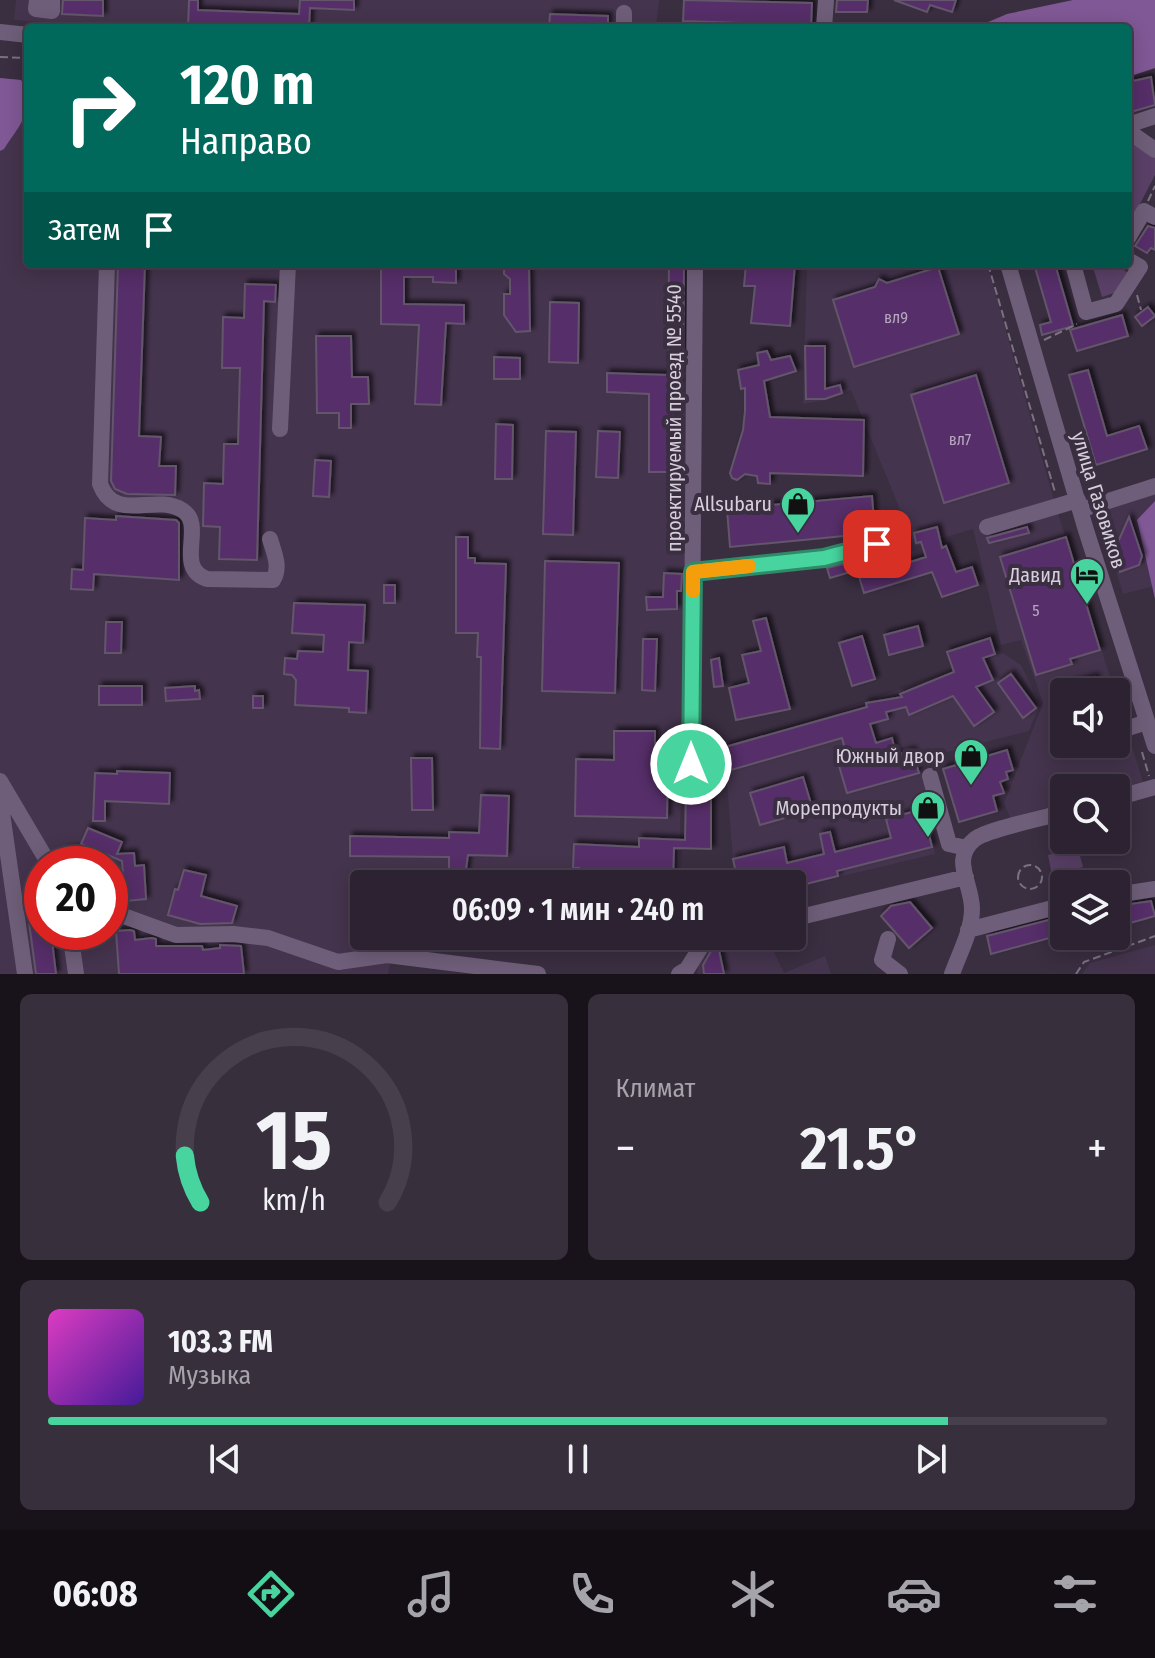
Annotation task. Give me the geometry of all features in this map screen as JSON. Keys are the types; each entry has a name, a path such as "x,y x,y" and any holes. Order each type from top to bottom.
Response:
{"street":[{"path":"37,0 36,9 52,11 52,0"},
{"path":"824,24 826,0"},
{"path":"0,32 24,30"},
{"path":"1132,124 1155,116"},
{"path":"1132,134 1155,150"},
{"path":"1132,231 1144,211 1155,217"},
{"path":"1074,268 1086,312 1116,304 1140,267 1132,262"},
{"path":"107,268 100,484 105,496 110,502 120,505 175,506 186,512 191,520 190,564 198,576 207,579 273,580 277,574 276,560 270,539"},
{"path":"280,429 288,268"},
{"name":"проектируемый проезд № 5540","path":"691,764 695,268"},
{"name":"улица Газовиков","path":"1009,268 1155,746"},
{"path":"987,527 1155,486"},
{"path":"693,572 824,558 877,544"},
{"path":"1130,727 1147,722"},
{"path":"930,776 949,844 963,854"},
{"path":"0,781 37,846"},
{"path":"1130,794 1155,787"},
{"path":"0,799 25,974"},
{"path":"952,974 968,930 972,908 963,854 977,837 1050,816"},
{"path":"806,916 966,877"},
{"path":"1130,893 1155,889"},
{"path":"968,930 1050,909"},
{"path":"128,918 176,935 233,934 268,938 338,962 387,955 538,974"},
{"path":"888,939 882,960 900,974"},
{"path":"73,950 76,974"},
{"path":"679,974 687,969 699,950"}],"path":[{"path":"0,57 24,58"},
{"path":"989,268 1052,487"},
{"path":"1043,341 1057,332 1074,327 1086,312"},
{"path":"1029,865 1037,867 1042,873 1040,885 1034,889 1026,889 1018,880 1019,872 1029,865"},
{"path":"1076,974 1084,962 1155,936"}],"shaded area":[{"path":"16,0 659,0 656,24 66,24 14,20"},
{"path":"1073,0 1155,0 1155,68 1132,76 1132,24 983,24 1007,14"},
{"path":"0,78 24,82 24,268 688,268 679,870 350,870 350,950 392,950 388,974 0,974"},
{"path":"0,78 21,80 24,116 0,151"},
{"path":"1132,143 1155,157 1155,175 1132,219"},
{"path":"807,268 988,268 1055,504 1111,678 1050,678 1050,758 1130,758 1130,740 1143,782 1130,785 1130,774 1050,774 1050,807 1010,818 1004,803 1043,703 1021,640 1001,645 973,529 915,546 851,390 826,400 803,404"},
{"path":"1093,268 1120,268 1130,274 1120,291 1102,297"},
{"path":"1155,490 1155,586 1123,594 1102,524 1104,514 1109,507"},
{"path":"1155,501 1155,599 1137,520"},
{"path":"1003,653 1021,665 1040,704 1029,731 924,758 935,854 806,885 806,870 734,870 724,747 808,722"},
{"path":"1080,854 1083,867 1051,870 1048,855"},
{"path":"1155,945 1155,974 1082,974 1090,963"},
{"path":"773,950 784,973 825,956 831,974 697,974 699,952"}],"building":[{"path":"63,0 103,0 103,16 62,14"},
{"path":"189,0 198,0 198,10 299,14 300,0 354,0 354,10 310,8 309,24 188,24"},
{"path":"684,0 812,3 811,24 683,21"},
{"path":"837,0 868,0 867,12 836,12"},
{"path":"894,0 956,0 952,12 930,5 927,12"},
{"path":"550,14 608,16 608,24 549,24"},
{"path":"1151,77 1155,105 1132,112 1132,81"},
{"path":"1148,226 1155,228 1155,250 1151,248 1147,253 1135,246"},
{"path":"118,268 145,268 139,436 161,437 159,466 176,466 175,495 127,494 115,489 111,481"},
{"path":"381,268 456,268 456,283 433,282 433,277 404,277 404,304 464,305 464,324 446,323 441,405 415,404 419,325 381,324"},
{"path":"504,268 529,268 530,331 516,332 504,315 504,294 510,294 510,279 504,274"},
{"path":"669,268 684,268 683,367 680,367 679,395 673,394 674,472 649,472 649,394 607,392 607,373 668,375"},
{"path":"746,268 795,268 790,326 751,323 755,286 744,286"},
{"path":"938,268 959,334 854,367 833,300 875,287 879,279 887,283"},
{"path":"1035,268 1056,268 1073,326 1042,335 1040,325 1051,322"},
{"path":"245,284 276,285 275,302 264,301 257,560 219,559 220,527 203,526 204,483 223,484 224,444 238,444 240,368 222,368 223,317 244,318"},
{"path":"550,302 579,303 578,363 549,362"},
{"path":"1148,307 1155,316 1142,326 1135,317"},
{"path":"1122,315 1128,336 1077,351 1070,330"},
{"path":"316,336 351,336 352,377 368,377 369,404 351,404 351,428 339,428 339,413 317,413"},
{"path":"805,346 825,346 825,389 840,385 842,393 825,399 806,399"},
{"path":"767,351 771,360 790,356 796,371 764,381 770,417 864,420 863,476 770,473 770,484 758,483 757,476 745,474 737,480 732,478 730,473 743,430 745,411 745,388 741,389 738,370 759,365 757,353"},
{"path":"494,357 520,358 520,379 494,379"},
{"path":"1088,370 1107,436 1139,426 1147,449 1096,465 1069,375"},
{"path":"976,375 1009,483 944,503 911,395"},
{"path":"496,424 513,425 512,479 495,479"},
{"path":"546,431 576,432 573,535 543,534"},
{"path":"598,431 620,432 618,478 596,477"},
{"path":"315,460 331,461 329,497 313,496"},
{"path":"872,496 875,533 730,547 727,509"},
{"path":"116,516 176,520 179,523 179,580 94,574 93,590 71,589 72,569 83,570 85,518 116,520"},
{"path":"1129,517 1142,556 1139,565 1120,572 1114,551"},
{"path":"937,527 942,548 946,546 956,572 972,567 978,585 942,597 932,572 864,593 857,570 830,578 827,568 864,559 869,575 926,557 921,542 916,543 914,533"},
{"path":"1027,527 1029,533 989,543 987,538"},
{"path":"456,537 468,537 468,558 475,558 475,563 506,564 500,749 480,748 481,657 477,657 478,633 456,633"},
{"path":"1066,537 1100,650 1070,659 1072,664 1036,675 1000,557"},
{"path":"545,561 619,563 615,693 542,691"},
{"path":"664,573 682,574 681,591 677,591 677,609 647,610 646,597 663,597"},
{"path":"384,585 395,585 395,603 384,603"},
{"path":"294,603 365,605 363,643 349,642 348,670 368,671 366,713 349,712 349,708 295,705 296,680 292,675 284,674 285,658 297,659 298,651 323,652 324,635 292,633"},
{"path":"766,618 790,709 736,720 729,688 749,683 742,655 761,651 753,621"},
{"path":"106,622 122,622 121,653 105,653"},
{"path":"918,626 923,646 889,655 884,635"},
{"path":"862,636 875,679 852,686 839,643"},
{"path":"990,638 995,654 983,658 993,680 976,687 994,712 974,726 953,696 909,715 906,707 886,712 888,719 870,724 876,743 892,738 896,755 912,750 919,773 847,793 837,759 847,756 842,738 731,770 725,747 867,707 866,703 902,697 900,694 954,672 947,652"},
{"path":"643,639 657,639 655,691 642,690"},
{"path":"719,658 723,686 714,687 711,660"},
{"path":"1011,674 1036,708 1023,718 998,683"},
{"path":"99,686 142,686 142,705 99,705"},
{"path":"195,686 200,699 166,701 165,688"},
{"path":"253,696 263,696 263,708 253,708"},
{"path":"614,731 655,731 655,761 668,761 667,818 575,816 576,759 614,760"},
{"name":"Южный двор","path":"1007,750 1013,770 1006,772 1008,779 1000,782 1004,793 993,796 997,811 959,822 943,769"},
{"path":"411,758 432,758 433,810 412,810"},
{"path":"117,771 170,773 169,804 105,801 105,821 93,821 95,773 117,774"},
{"path":"803,777 813,810 760,825 750,793"},
{"path":"686,788 711,788 711,849 674,848 673,870 573,868 574,844 639,847 639,838 685,840"},
{"path":"481,795 509,796 507,856 468,855 466,870 449,870 449,857 350,856 350,836 449,838 449,832 479,833"},
{"path":"923,809 932,847 837,871 838,876 806,884 806,870 735,870 733,859 784,847 787,863 824,854 820,834 830,832 835,852 891,838 886,819"},
{"path":"88,828 122,842 120,846 81,844"},
{"path":"128,853 134,853 135,866 144,865 146,899 128,901"},
{"path":"184,870 206,875 201,896 237,906 232,923 200,924 168,915"},
{"path":"1151,901 1155,916 1130,923 1130,904"},
{"path":"910,902 932,928 909,948 881,916 891,906"},
{"path":"1050,920 1050,938 991,954 987,936"},
{"path":"128,930 134,931 135,940 156,939 156,946 202,946 203,950 220,948 220,945 241,946 244,974 119,974 117,950 128,950"},
{"path":"33,950 53,950 56,974 36,974"},
{"path":"719,950 724,974 704,974 703,965 711,951"}],"slow traffic":[{"path":"693,591 693,572 749,566"}],"place":[{"name":"Allsubaru","path":"798,535"},
{"name":"Давид","path":"1087,606"},
{"name":"Южный двор","path":"971,787"},
{"name":"Морепродукты","path":"928,839"}],"route":[{"path":"691,764 693,572 824,558 877,544"}]}
